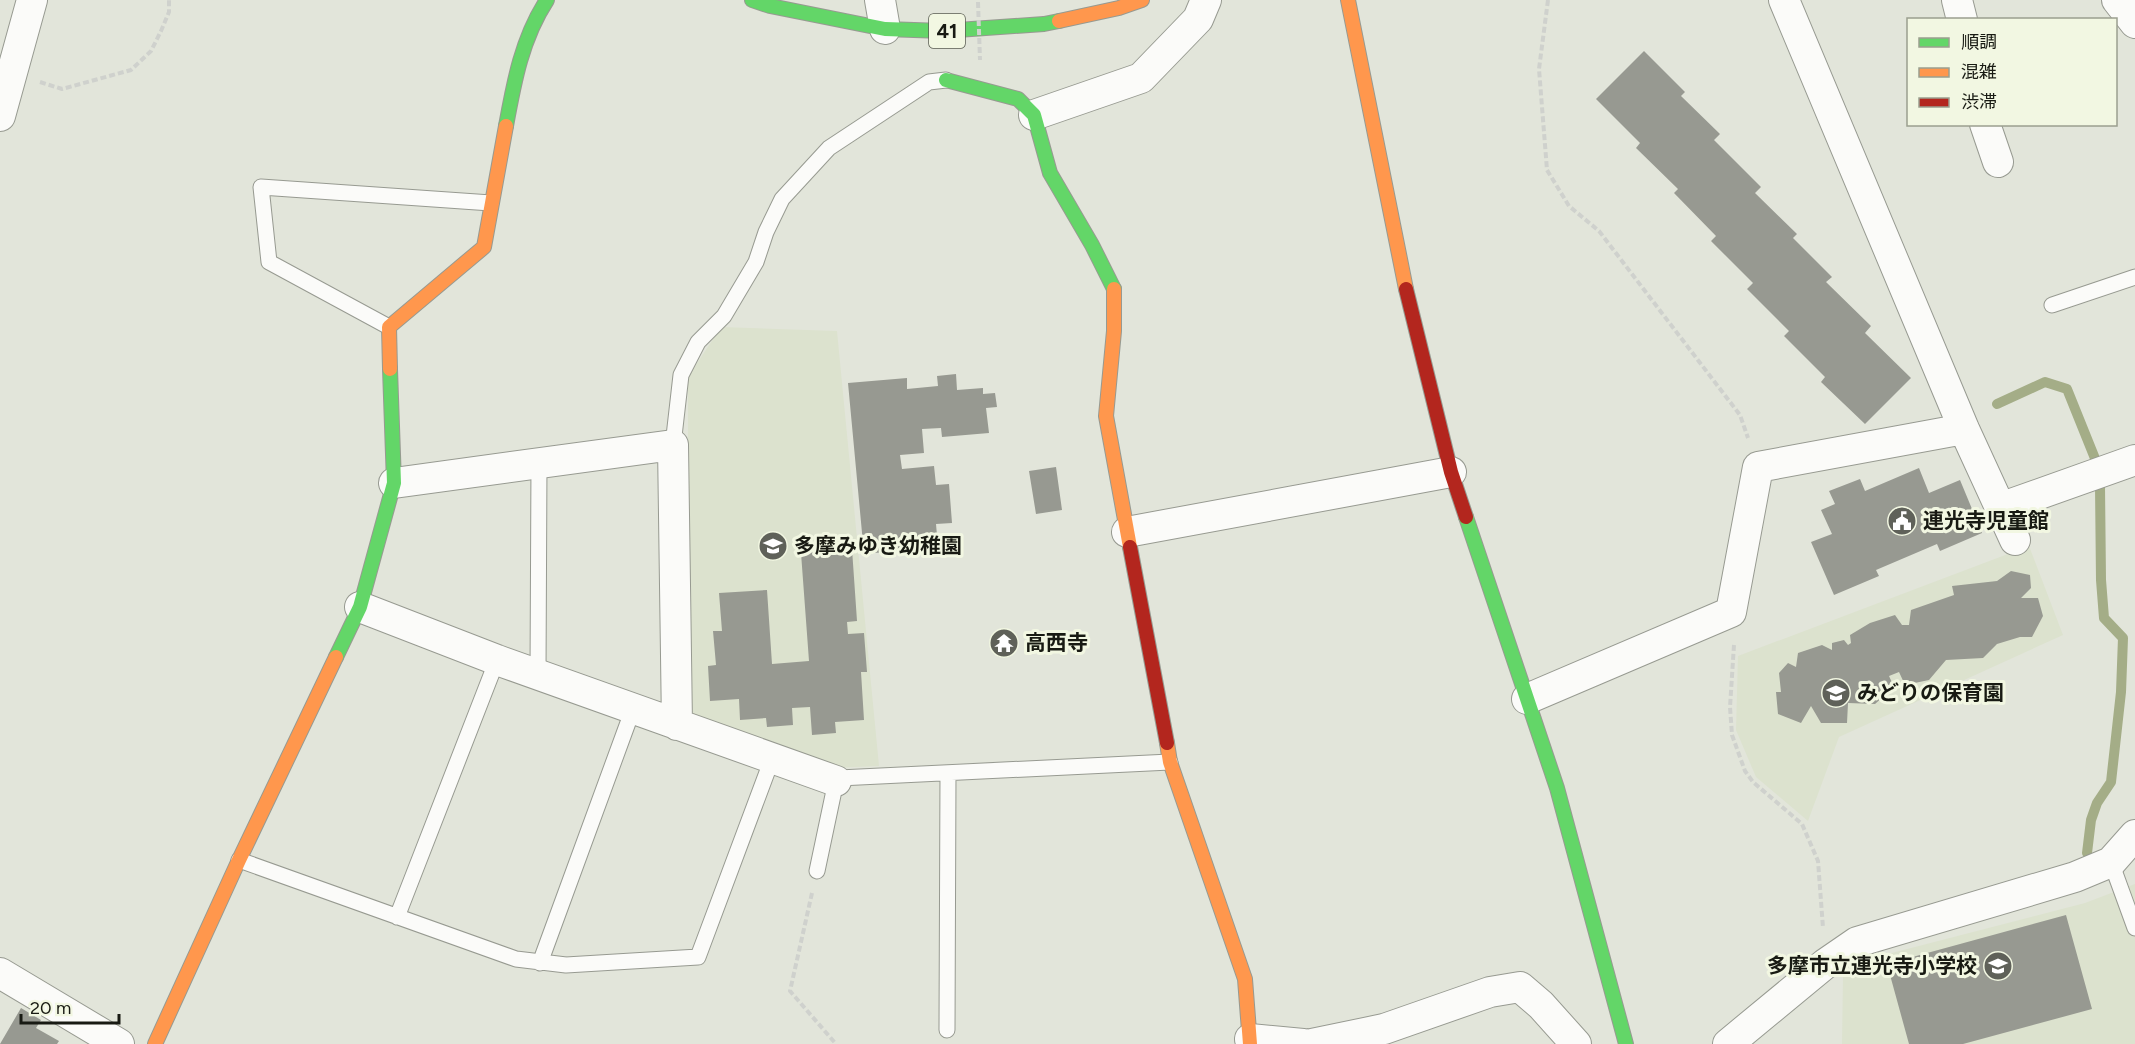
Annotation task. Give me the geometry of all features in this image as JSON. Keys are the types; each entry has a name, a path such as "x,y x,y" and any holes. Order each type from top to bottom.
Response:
{"street":[{"path":"0,116 32,0"},
{"path":"155,1044 239,861 360,608 394,483 389,327 484,248 516,71 536,17 547,0"},
{"name":"41","path":"752,0 885,29 943,31 1044,24 1119,8 1142,0"},
{"path":"880,0 885,29"},
{"path":"1034,116 1141,78 1198,19 1206,0"},
{"path":"1348,0 1413,321 1451,472 1557,788 1626,1044"},
{"path":"1784,0 1964,429 2015,540"},
{"path":"1957,0 1962,18"},
{"path":"2117,0 2135,23"},
{"path":"946,80 1018,99 1034,116 1050,173 1092,245 1114,290 1114,331 1107,416 1170,762 1245,979 1250,1042 1303,1044"},
{"path":"1986,126 1998,162"},
{"path":"1527,699 1731,612 1758,467 1964,429"},
{"path":"394,483 673,445 677,725"},
{"path":"2000,508 2135,460"},
{"path":"1127,532 1451,472"},
{"path":"360,608 497,660 836,781"},
{"path":"1728,1044 1825,964 1857,942 2071,878 2111,862 2135,835"},
{"path":"0,973 118,1044"},
{"path":"1312,1044 1384,1029 1490,992 1520,987 1541,1005 1576,1044"}],"lane":[{"path":"673,445 681,375 698,342 724,316 756,262 766,232 782,199 829,147 929,82 946,80"},
{"path":"389,327 269,262 261,187 491,203"},
{"path":"2052,305 2135,277"},
{"path":"538,674 539,462"},
{"path":"397,918 497,660"},
{"path":"540,963 633,709"},
{"path":"239,861 516,959 566,965 698,957 772,759"},
{"path":"817,871 836,781 839,778 1170,762"},
{"path":"947,1030 948,772"},
{"path":"2111,862 2135,928"}],"path":[{"path":"11,73 62,89 131,70 151,51 162,31 170,12 169,0"},
{"path":"1548,0 1539,69 1547,170 1569,206 1599,231 1740,415 1758,467"},
{"path":"978,2 980,60"},
{"path":"1731,612 1736,628 1730,707 1732,735 1745,771 1753,782 1802,824 1818,861 1825,964"},
{"path":"817,871 790,991 836,1044"}],"shaded area":[{"name":"多摩みゆき幼稚園","path":"721,327 837,331 879,766 831,768 688,716 688,377"},
{"name":"みどりの保育園","path":"2029,546 2063,635 1839,737 1808,821 1756,777 1736,730 1738,656"},
{"name":"多摩市立連光寺小学校","path":"2135,884 2135,1044 1842,1044 1843,976 1880,956 2085,903"}],"building":[{"path":"1644,51 1685,92 1681,96 1720,134 1714,140 1761,187 1755,193 1797,234 1793,238 1832,277 1826,282 1871,326 1865,333 1911,378 1865,424 1821,382 1825,377 1784,336 1789,331 1747,289 1753,283 1711,241 1716,236 1674,193 1678,189 1636,148 1640,143 1596,99"},
{"path":"956,374 957,390 983,388 983,394 995,393 997,407 986,408 989,433 942,437 941,428 922,429 924,453 900,455 902,469 934,466 936,485 949,484 952,523 936,524 938,547 864,554 848,383 907,378 907,389 938,386 937,376"},
{"path":"1056,467 1062,510 1036,514 1029,471"},
{"name":"連光寺児童館","path":"1919,468 1929,493 1960,480 1982,533 1940,551 1937,544 1876,570 1879,576 1834,595 1811,542 1832,534 1821,510 1835,504 1829,491 1860,479 1865,491"},
{"path":"852,549 857,621 847,622 848,634 864,633 867,672 861,672 864,720 835,722 836,733 812,735 810,707 792,708 793,725 767,727 766,718 740,720 739,699 710,701 708,666 716,665 713,631 722,631 719,593 767,590 772,664 809,661 801,553"},
{"path":"2011,571 2030,575 2031,588 2021,598 2038,598 2043,616 2032,637 2020,637 1997,644 1983,658 1946,660 1929,680 1905,685 1899,672 1889,676 1894,687 1875,704 1848,703 1847,723 1821,723 1811,706 1801,723 1778,714 1776,692 1781,692 1779,673 1788,663 1796,667 1798,653 1822,645 1832,650 1832,643 1844,640 1848,645 1851,643 1850,635 1870,623 1895,615 1902,625 1909,625 1911,610 1954,595 1952,586 1997,581"},
{"path":"2066,915 2092,1009 1963,1044 1909,1044 1887,964"},
{"path":"21,1008 41,1020 36,1028 59,1041 57,1044 0,1044"}],"waterway":[{"path":"1997,404 2045,382 2067,389 2096,461 2100,486 2101,580 2104,618 2123,638 2121,692 2111,782 2097,803 2091,820 2087,853"}],"traffic: fast":[{"path":"506,126 525,45 547,0"},
{"path":"752,0 770,6 885,29 943,31 1059,21"},
{"path":"946,80 1018,99 1034,115 1050,173 1092,245 1114,289"},
{"path":"336,657 360,607 394,483 390,369"},
{"path":"1466,517 1557,788 1626,1044"}],"traffic: slow":[{"path":"1059,21 1119,8 1142,0"},
{"path":"1348,0 1406,289"},
{"path":"390,369 389,327 484,247 506,126"},
{"path":"1114,289 1114,331 1106,416 1130,547"},
{"path":"155,1044 239,860 336,657"},
{"path":"1167,743 1170,762 1245,979 1250,1044"}],"traffic: jam":[{"path":"1406,289 1451,472 1466,517"},
{"path":"1130,547 1167,743"}],"place":[{"name":"連光寺児童館","path":"1902,521"},
{"name":"多摩みゆき幼稚園","path":"773,546"},
{"name":"高西寺","path":"1004,643"},
{"name":"みどりの保育園","path":"1836,693"},
{"name":"多摩市立連光寺小学校","path":"1998,966"}]}
